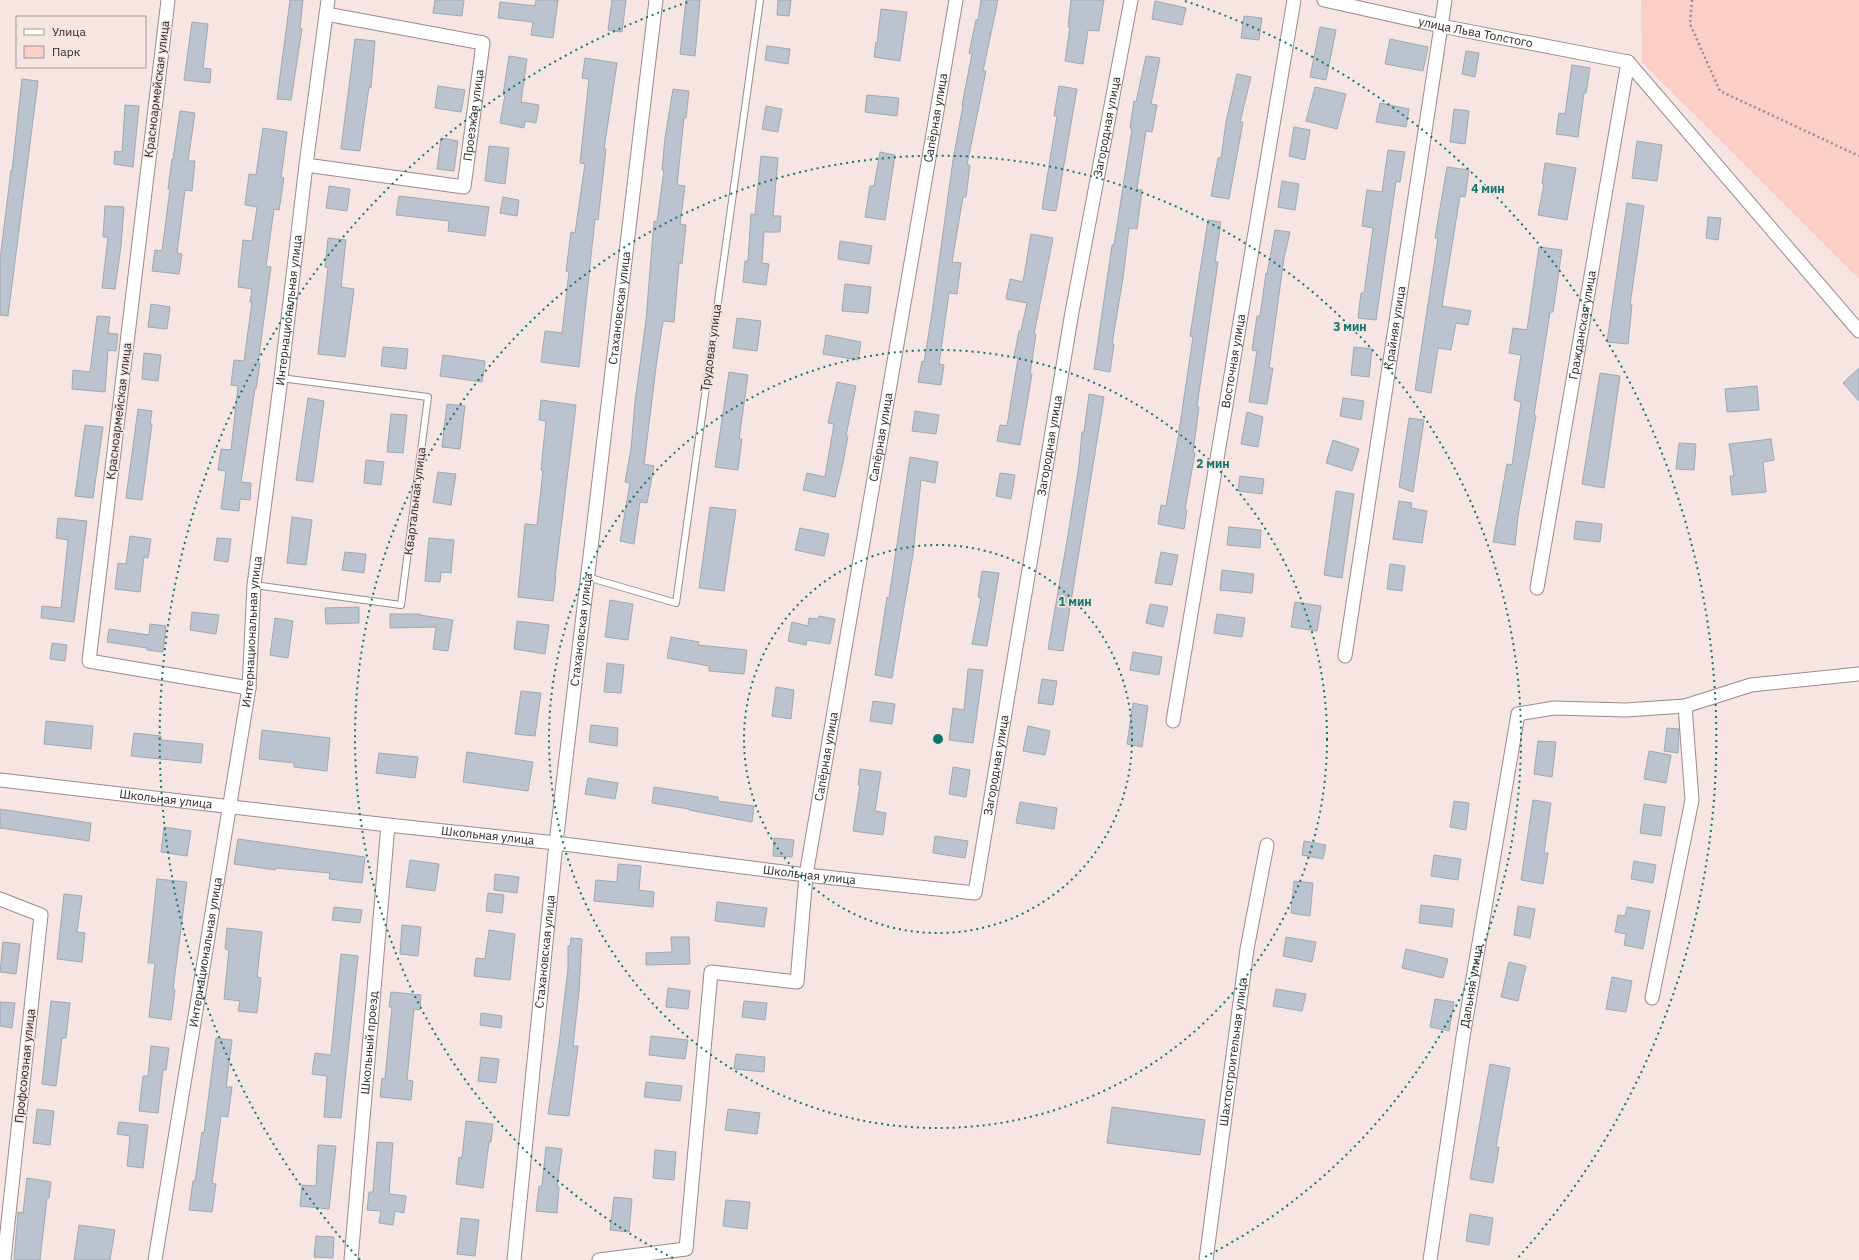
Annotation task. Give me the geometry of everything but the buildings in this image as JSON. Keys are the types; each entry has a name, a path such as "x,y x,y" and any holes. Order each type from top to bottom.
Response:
{"street":[{"name":"Красноармейская улица","path":"168,0 89,661 249,688"},
{"name":"Интернациональная улица","path":"154,1260 249,688 254,585 328,0"},
{"name":"Стахановская улица","path":"514,1260 556,843 656,0"},
{"name":"Сапёрная улица","path":"806,875 956,0"},
{"name":"Загородная улица","path":"975,893 1072,312 1131,0"},
{"name":"Восточная улица","path":"1172,721 1294,0"},
{"name":"улица Льва Толстого","path":"1324,0 1441,26 1628,62"},
{"name":"Крайняя улица","path":"1345,656 1445,0"},
{"name":"Проезжая улица","path":"306,165 464,187 483,43 326,14"},
{"path":"1628,62 1859,331"},
{"name":"Гражданская улица","path":"1537,588 1628,62"},
{"path":"1652,998 1692,800 1685,706 1751,685 1859,674"},
{"name":"Дальняя улица","path":"1430,1260 1463,1037 1518,714 1554,708 1626,710 1685,706"},
{"name":"Школьная улица","path":"0,780 388,826 556,843 806,875 975,893"},
{"name":"Школьный проезд","path":"351,1260 388,826"},
{"name":"Шахтостроительная улица","path":"1206,1260 1247,949 1267,845"},
{"path":"599,1260 686,1248 710,972 797,982 806,875"},
{"name":"Профсоюзная улица","path":"0,899 41,915 4,1260"}],"lane":[{"name":"Трудовая улица","path":"587,577 676,603 760,0"},
{"name":"Квартальная улица","path":"254,585 401,604 428,397 281,378"}],"path":[{"path":"1692,0 1690,24 1720,91 1859,156"}],"green space":[{"path":"1641,0 1859,0 1859,279 1642,62"}]}
